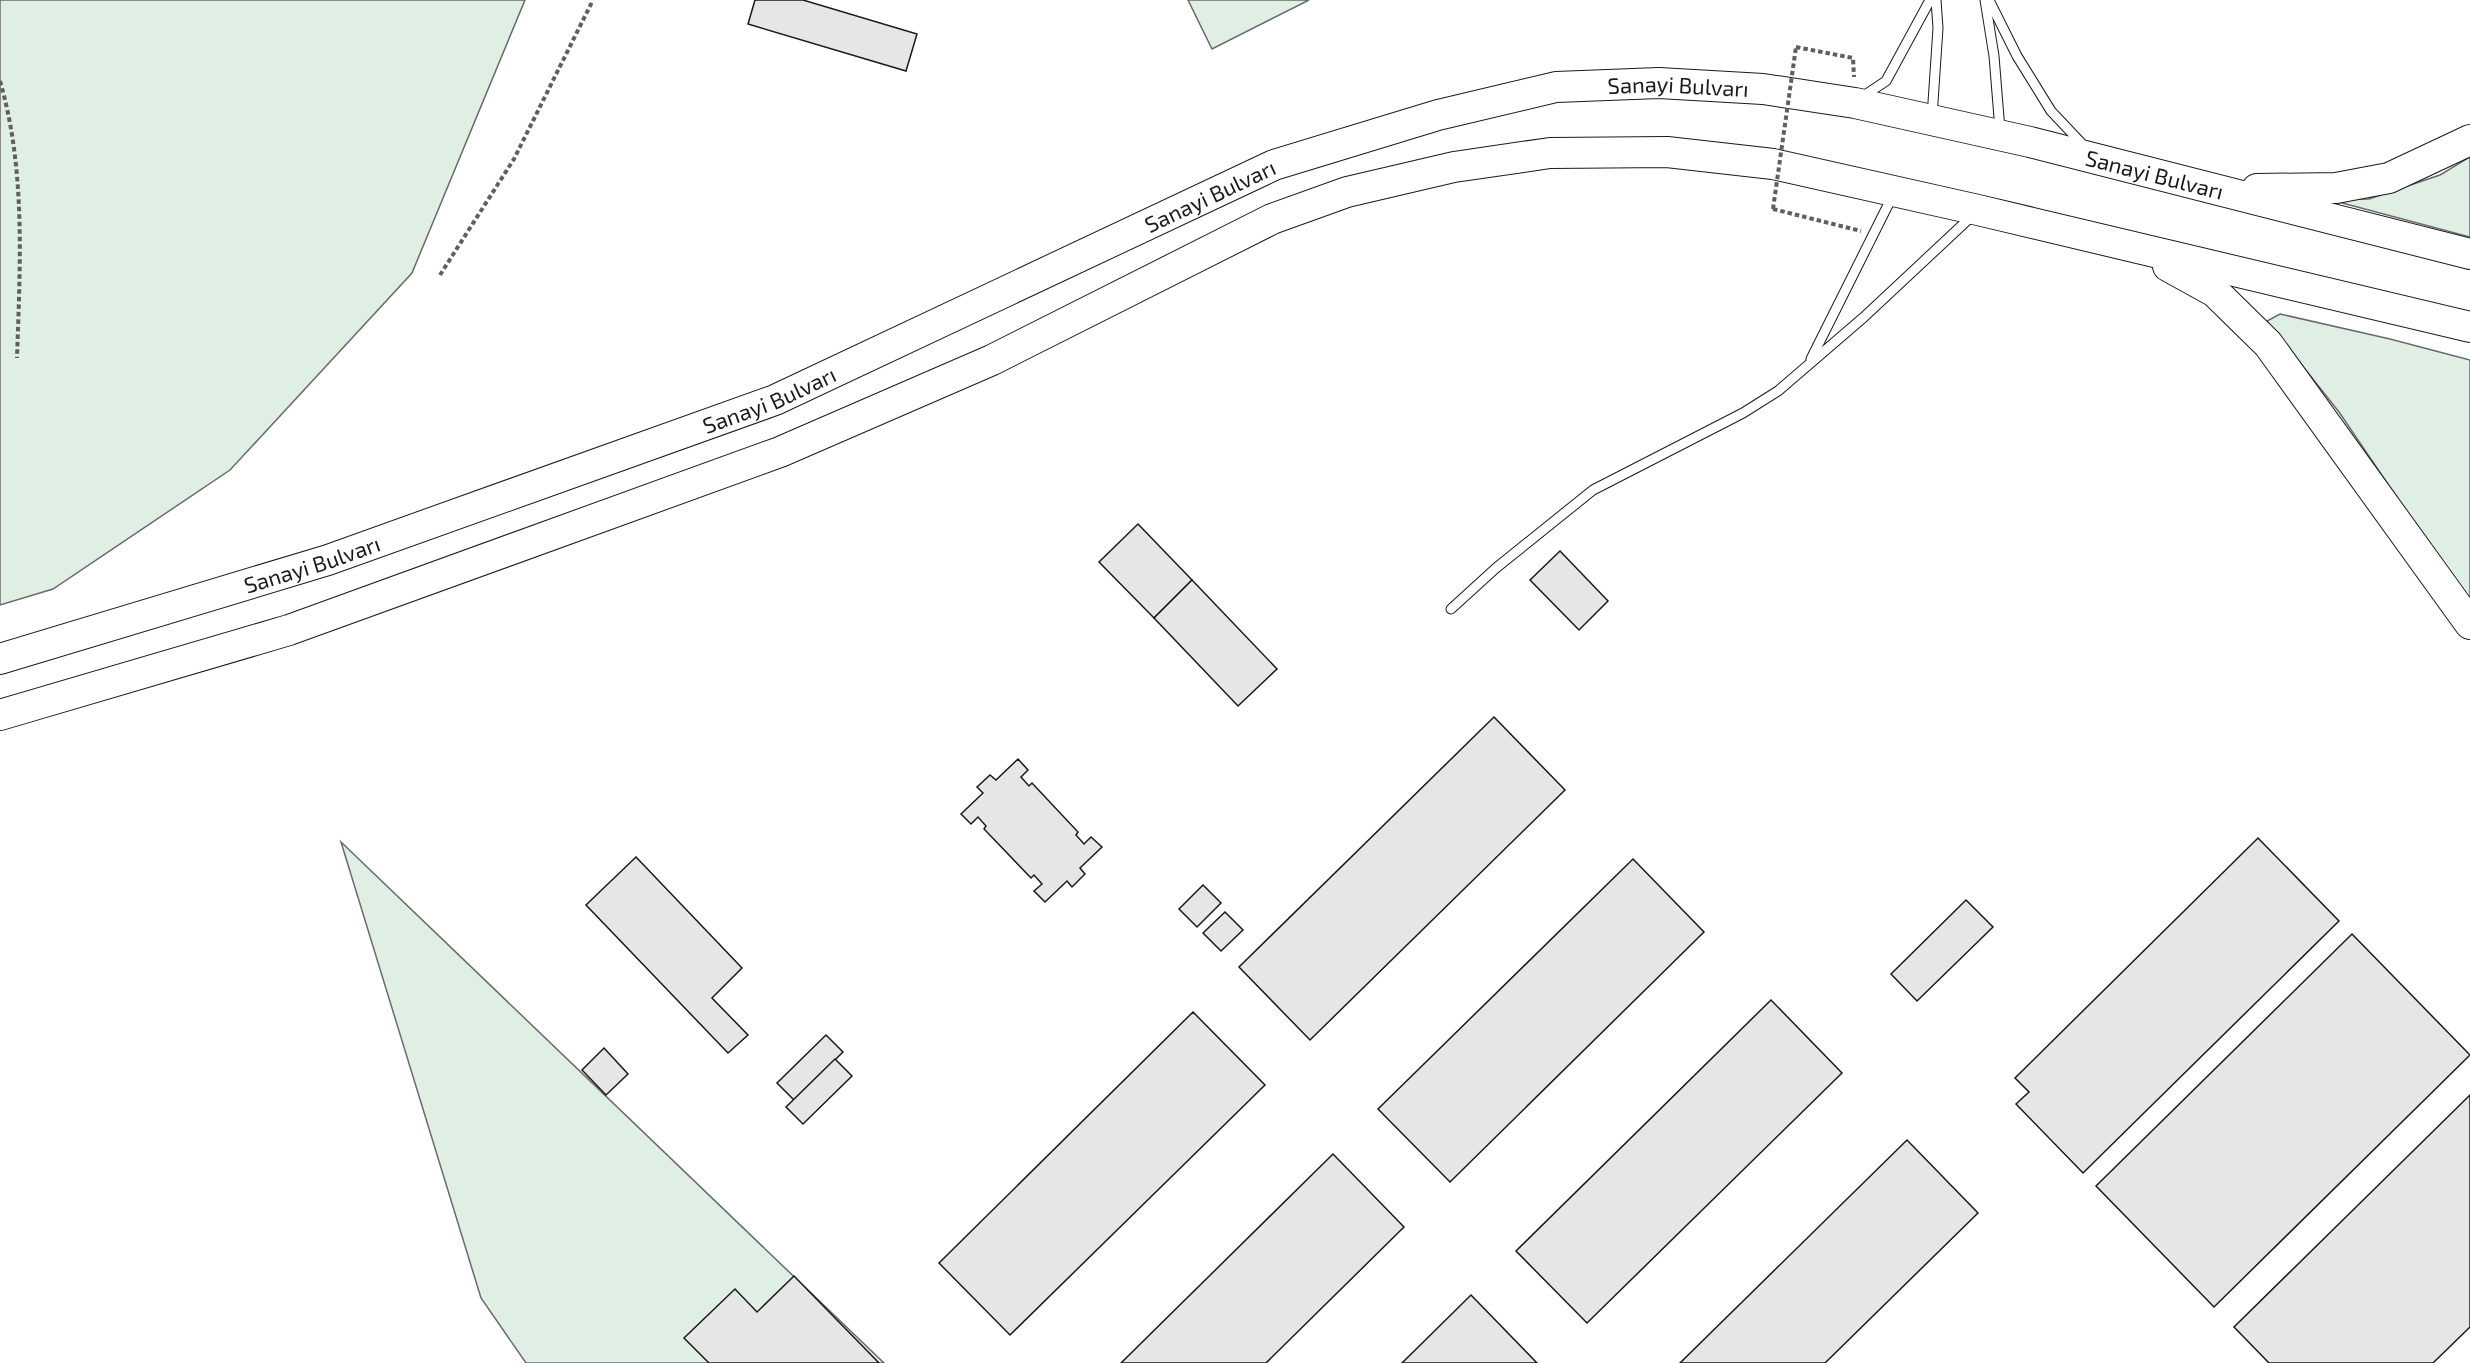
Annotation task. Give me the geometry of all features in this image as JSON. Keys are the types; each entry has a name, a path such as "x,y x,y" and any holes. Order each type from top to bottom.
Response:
{"main road":[{"name":"Sanayi Bulvarı","path":"0,659 328,560 775,400 1274,165 1438,114 1556,87 1647,83 1763,89 1855,103 2097,159 2470,254"},
{"path":"2215,190 2336,188 2389,178 2470,140"},
{"name":"Sanayi Bulvarı","path":"0,715 289,630 780,452 992,360 1272,219 1347,192 1454,167 1550,153 1667,152 1773,164 1978,210 2470,327"},
{"path":"2137,248 2215,292 2268,344 2470,624"}],"lane":[{"path":"1855,103 1886,81 1930,0"},
{"path":"1932,121 1938,28 1936,0"},
{"path":"1987,0 2000,136"},
{"path":"1987,0 2017,56 2051,111 2097,159"},
{"path":"1808,364 1895,192"},
{"path":"1451,609 1496,568 1593,490 1743,413 1778,390 1864,317 1978,210"}],"path":[{"path":"440,275 514,159 593,0"},
{"path":"1853,58 1796,47 1773,209 1874,234"},
{"path":"0,81 7,104 16,160 20,267 17,358"}],"green space":[{"path":"0,0 525,0 412,273 230,470 53,589 0,605"},
{"path":"1188,0 1309,0 1212,49"},
{"path":"2470,157 2470,237 2331,200 2369,199 2440,175"},
{"path":"2280,314 2470,360 2470,605 2339,412 2267,321"},
{"path":"341,842 884,1363 526,1363 481,1298"}],"building":[{"path":"755,0 803,0 917,34 906,71 748,24"},
{"path":"1138,524 1192,580 1154,618 1099,562"},
{"path":"1560,551 1608,601 1579,630 1530,580"},
{"path":"1192,580 1277,669 1238,706 1154,618"},
{"path":"1494,717 1565,790 1310,1040 1239,967"},
{"path":"1018,759 1028,770 1021,777 1029,786 1032,783 1078,832 1076,835 1084,844 1091,837 1102,847 1080,868 1085,874 1072,887 1067,881 1045,902 1034,891 1042,884 1034,875 1031,878 984,829 986,826 978,817 971,824 961,814 983,793 977,787 990,775 996,780"},
{"path":"2258,838 2339,921 2083,1173 2016,1104 2029,1092 2015,1078"},
{"path":"636,857 742,968 712,998 748,1035 728,1053 586,905"},
{"path":"1633,859 1704,932 1450,1182 1378,1109"},
{"path":"1203,885 1221,903 1197,927 1179,909"},
{"path":"1966,900 1993,927 1917,1001 1891,974"},
{"path":"1225,912 1243,930 1221,951 1203,933"},
{"path":"2352,934 2470,1055 2214,1307 2096,1186"},
{"path":"1771,1000 1842,1073 1587,1323 1516,1251"},
{"path":"1193,1012 1265,1085 1010,1335 939,1263"},
{"path":"826,1035 843,1052 794,1100 777,1083"},
{"path":"604,1048 628,1074 606,1095 582,1070"},
{"path":"835,1059 852,1076 803,1124 786,1107"},
{"path":"2470,1095 2470,1327 2433,1363 2269,1363 2234,1327"},
{"path":"1907,1140 1978,1213 1825,1363 1680,1363"},
{"path":"1333,1154 1404,1227 1266,1363 1121,1363"},
{"path":"794,1276 879,1363 709,1363 684,1338 735,1289 757,1312"},
{"path":"1471,1295 1537,1363 1402,1363"}]}
